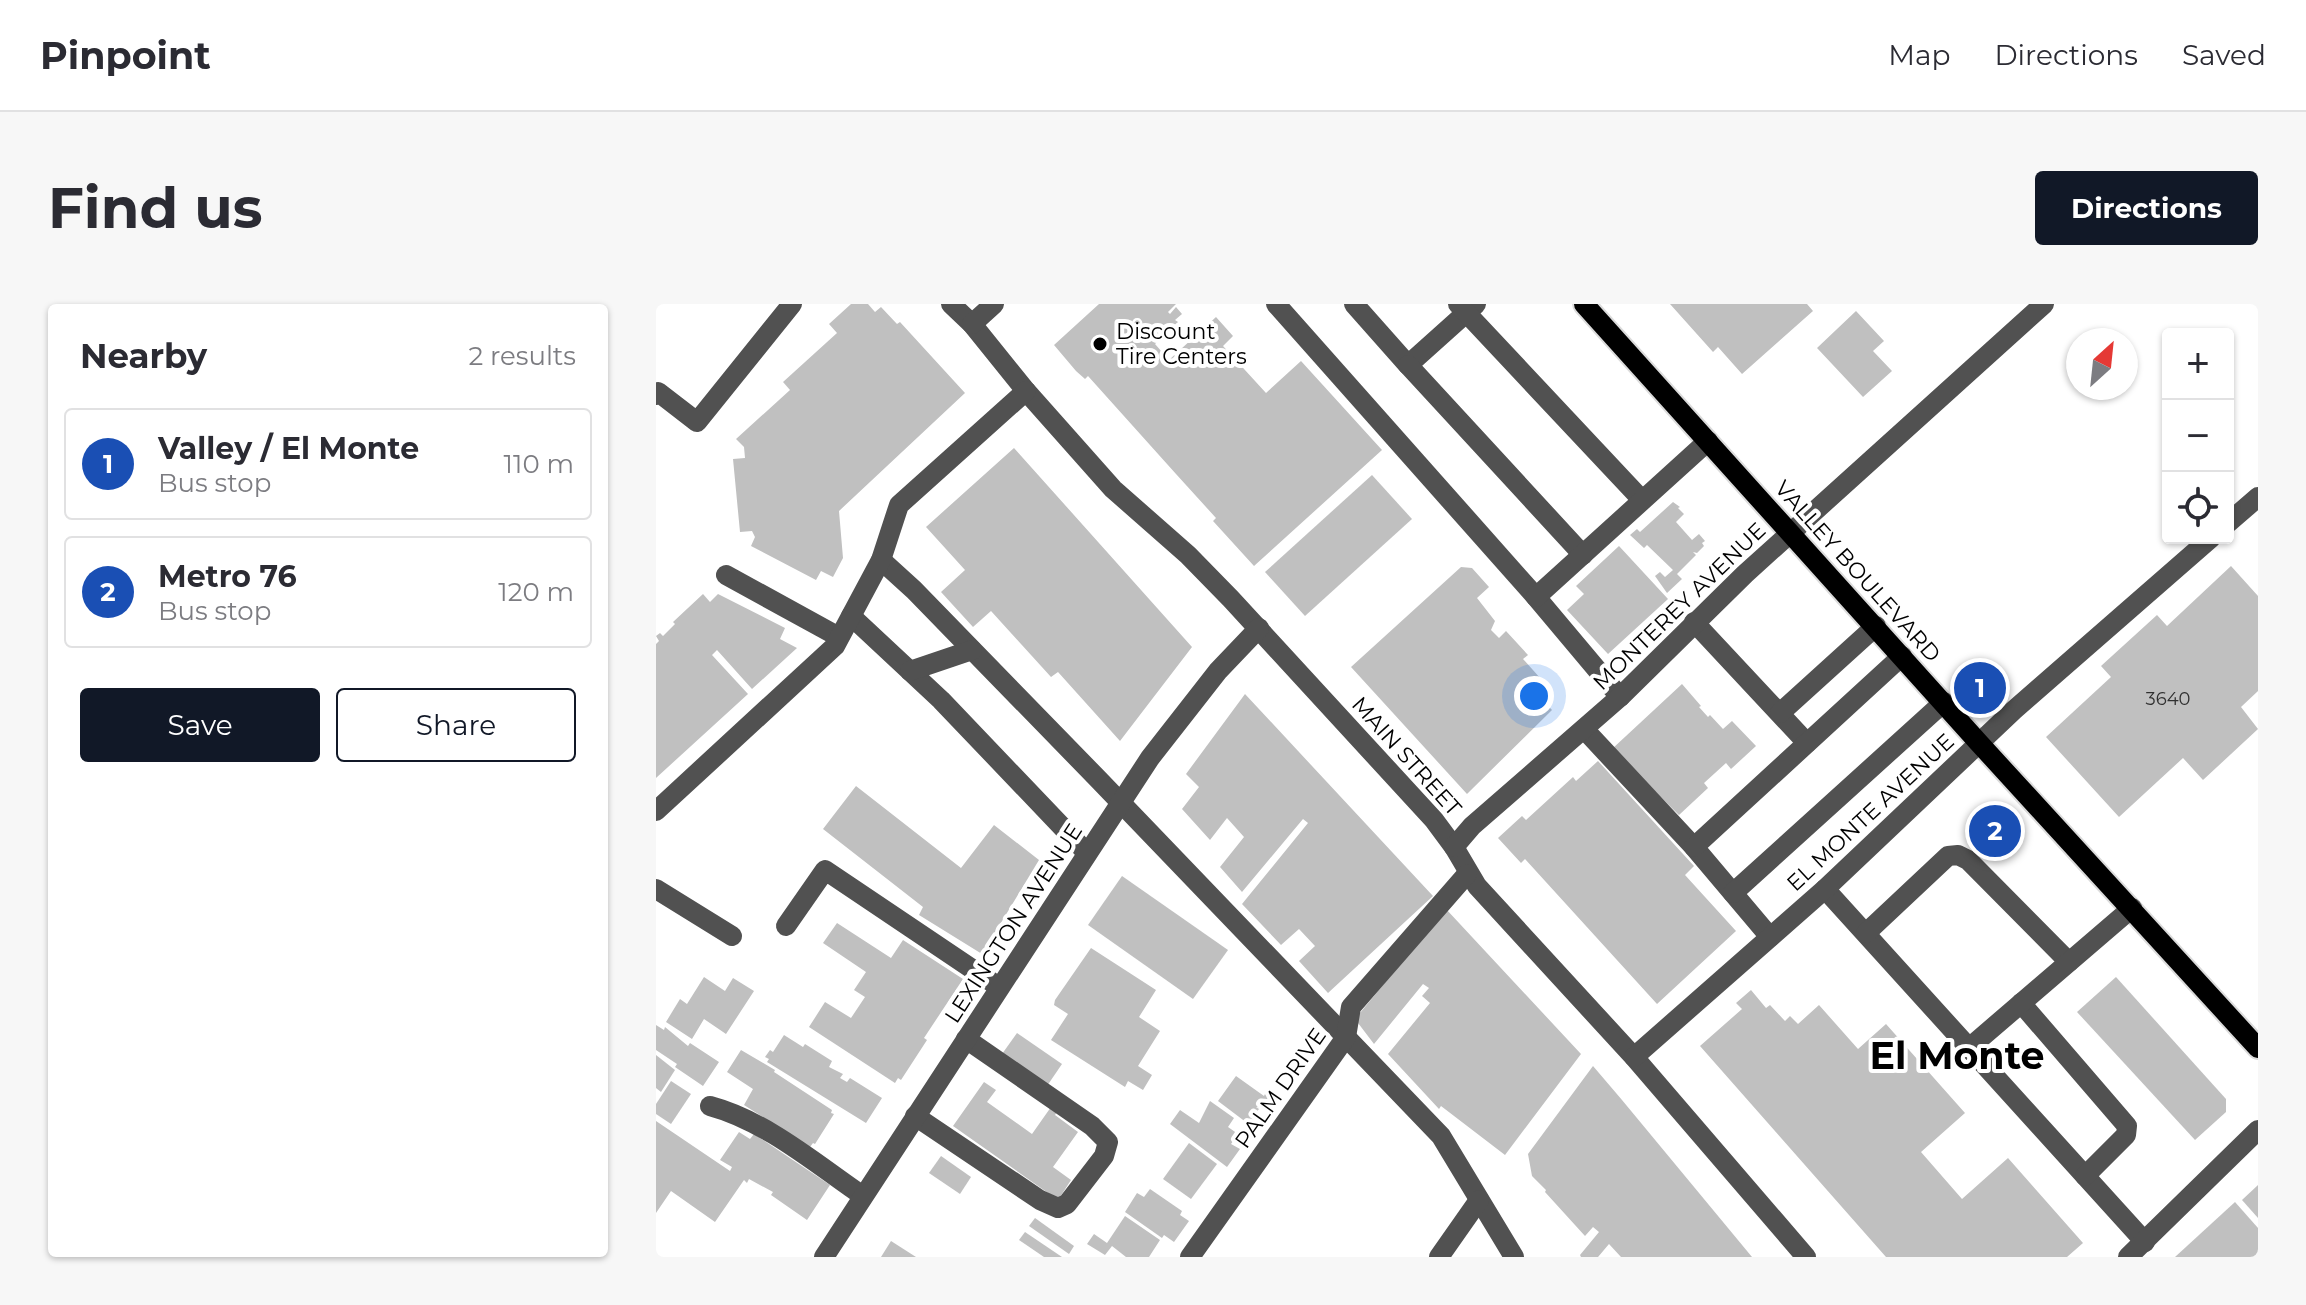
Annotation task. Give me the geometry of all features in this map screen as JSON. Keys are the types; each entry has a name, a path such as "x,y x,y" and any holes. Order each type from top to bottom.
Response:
{"main road":[{"name":"VALLEY BOULEVARD","path":"1584,304 2258,1048"}],"street":[{"path":"656,395 658,392 697,422 792,304"},
{"name":"MAIN STREET","path":"951,304 972,324 1026,391 1113,489 1188,555 1259,628 1434,820 1454,847 1467,874 1634,1057 1806,1257"},
{"path":"972,324 994,304"},
{"path":"1276,304 1536,597 1620,697"},
{"path":"1354,304 1583,555"},
{"name":"MONTEREY AVENUE","path":"1454,847 1472,826 1620,697 1790,532 1992,354 2044,304"},
{"path":"1408,365 1467,307 1642,500"},
{"path":"656,811 835,646 881,560 899,505 1026,391"},
{"path":"1536,597 1708,441"},
{"path":"2234,518 2258,497"},
{"name":"EL MONTE AVENUE","path":"1634,1057 1825,889 1979,743 2204,544"},
{"path":"881,560 1120,802 1441,1136 1514,1257"},
{"path":"726,575 839,637"},
{"path":"851,616 910,671 1087,853"},
{"path":"1694,622 1807,743"},
{"path":"1780,713 1876,626"},
{"name":"LEXINGTON AVENUE","path":"824,1257 1150,758 1218,671 1259,628"},
{"path":"910,671 972,650"},
{"path":"1694,847 1902,656"},
{"path":"1733,893 1944,702"},
{"path":"1584,729 1694,847 1770,937"},
{"path":"1866,933 1948,856 1958,855 1968,860 2069,962"},
{"path":"786,926 825,870 999,987"},
{"name":"PALM DRIVE","path":"1190,1257 1346,1037 1351,1007 1467,874"},
{"path":"656,889 732,936"},
{"path":"1825,889 2145,1242"},
{"path":"1969,1048 2132,908"},
{"path":"2021,1003 2127,1126 2126,1135 2085,1176"},
{"path":"915,1116 1040,1200 1058,1208 1067,1204 1104,1156 1108,1142 1092,1126 966,1039"},
{"path":"710,1106 727,1111 765,1131 863,1196"},
{"path":"2128,1257 2258,1130"},
{"path":"1439,1257 1479,1200"}],"building":[{"path":"851,304 868,304 875,312 881,307 897,324 900,322 965,393 839,511 843,558 833,577 821,571 816,580 751,546 755,537 752,531 740,532 733,459 745,458 744,447 736,439 790,390 783,382 837,333 829,324"},
{"path":"1099,304 1176,304 1168,312 1170,314 1176,307 1182,314 1175,320 1178,322 1155,344 1169,360 1216,317 1233,336 1223,346 1266,393 1301,361 1382,450 1254,566 1213,521 1216,518 1088,376 1085,379 1076,371 1054,345"},
{"path":"1670,304 1807,304 1813,311 1742,374 1718,347 1713,352"},
{"path":"1856,311 1884,341 1873,351 1892,371 1863,397 1817,348"},
{"path":"1014,448 1192,647 1120,741 1058,672 1051,677 991,611 973,627 941,592 965,570 926,527"},
{"path":"1372,475 1412,519 1305,616 1265,572"},
{"path":"1673,502 1684,514 1676,522 1692,540 1699,534 1705,541 1702,543 1704,546 1697,553 1693,552 1696,555 1677,574 1682,579 1667,593 1655,576 1660,572 1665,577 1673,570 1647,545 1644,548 1630,535 1637,529 1640,532"},
{"path":"1619,546 1668,599 1608,654 1567,610 1584,594 1576,586"},
{"path":"2231,566 2258,596 2258,691 2241,707 2258,729 2203,780 2183,758 2119,817 2046,737 2111,677 2101,666 2157,615 2167,626"},
{"path":"1461,567 1472,568 1489,587 1477,598 1495,621 1491,630 1499,638 1506,631 1528,655 1523,659 1541,679 1531,688 1552,710 1467,794 1351,667"},
{"path":"703,594 710,602 718,594 785,628 780,639 797,648 752,689 717,650 712,655 748,694 656,778 656,644 659,641 656,636 660,633 663,636 675,624 673,622"},
{"path":"1682,684 1708,717 1710,715 1723,729 1732,721 1756,746 1731,769 1726,763 1704,783 1708,788 1679,815 1612,749"},
{"path":"1245,694 1433,896 1328,993 1299,961 1315,946 1299,929 1281,945 1242,904 1308,823 1303,819 1242,892 1220,867 1244,837 1227,818 1210,840 1182,809 1199,787 1186,774"},
{"path":"1598,761 1694,866 1685,875 1736,931 1657,1004 1525,859 1521,863 1498,838 1522,816 1526,820 1573,777 1576,781"},
{"path":"856,786 961,868 994,825 1039,860 982,954 919,915 923,907 823,829"},
{"path":"1122,876 1228,950 1193,999 1088,925"},
{"path":"1446,909 1581,1054 1505,1155 1441,1106 1439,1109 1388,1054 1430,1003 1422,996 1429,988 1423,984 1374,1044 1355,1019"},
{"path":"837,923 891,958 903,940 963,979 901,1080 898,1078 895,1083 809,1027 825,1002 851,1018 865,997 854,990 866,972 823,943"},
{"path":"1091,948 1156,990 1139,1017 1160,1031 1138,1066 1152,1075 1143,1090 1128,1081 1125,1087 1051,1040 1068,1014 1054,1005 1055,1000"},
{"path":"704,977 725,991 733,978 754,991 726,1034 704,1019 692,1039 666,1022 680,999 687,1004"},
{"path":"2116,977 2226,1099 2226,1112 2195,1140 2077,1012"},
{"path":"1751,990 1766,1008 1770,1005 1785,1021 1790,1016 1798,1024 1819,1005 1858,1049 1886,1024 1965,1113 1921,1152 1962,1199 2008,1158 2083,1243 2067,1257 1886,1257 1700,1046 1742,1009 1736,1003"},
{"path":"656,1025 664,1030 665,1027 688,1046 690,1043 719,1062 703,1086 656,1050"},
{"path":"1017,1033 1062,1064 1047,1086 1002,1054"},
{"path":"784,1035 832,1061 829,1067 843,1074 840,1078 847,1082 850,1078 882,1098 866,1123 767,1062 769,1059 765,1057 770,1050 773,1052"},
{"path":"741,1050 832,1110 834,1114 815,1144 810,1147 744,1105 753,1089 727,1072"},
{"path":"656,1055 675,1070 661,1092 656,1088"},
{"path":"1593,1066 1752,1257 1621,1257 1609,1244 1598,1257 1581,1257 1599,1232 1593,1227 1585,1236 1532,1176 1528,1154"},
{"path":"1236,1076 1270,1098 1268,1108 1256,1107 1259,1109 1251,1114 1257,1118 1251,1126 1218,1101"},
{"path":"671,1081 691,1094 671,1124 656,1114 656,1104"},
{"path":"984,1082 996,1090 987,1102 1032,1134 1051,1107 1057,1112 1055,1115 1078,1132 1053,1167 1071,1180 1058,1200 953,1126"},
{"path":"1210,1101 1234,1118 1228,1127 1238,1134 1231,1144 1240,1149 1227,1167 1170,1124 1180,1110 1199,1123"},
{"path":"656,1121 730,1171 732,1167 720,1160 739,1132 750,1139 754,1134 830,1185 807,1220 771,1195 773,1192 749,1179 747,1183 744,1180 715,1222 671,1191 656,1213"},
{"path":"1189,1143 1217,1164 1191,1199 1163,1179"},
{"path":"941,1156 971,1177 960,1194 929,1173"},
{"path":"2258,1185 2258,1218 2242,1200"},
{"path":"1150,1189 1182,1211 1180,1215 1189,1221 1174,1242 1164,1235 1162,1238 1125,1212 1137,1193 1144,1197"},
{"path":"2235,1202 2258,1228 2258,1257 2175,1257"},
{"path":"1125,1216 1160,1240 1149,1257 1126,1257 1112,1246 1105,1255 1087,1244 1094,1234 1107,1243"},
{"path":"1035,1218 1074,1246 1069,1254 1029,1226"},
{"path":"1025,1232 1062,1257 1044,1257 1019,1240"},
{"path":"891,1241 916,1257 881,1257"}],"place":[{"name":"Discount Tire Centers","path":"1100,344"},
{"name":"Valley / El Monte","path":"1980,688"},
{"name":"Metro 76","path":"1995,831"}],"district":[{"name":"El Monte","path":"1957,1056"}]}
